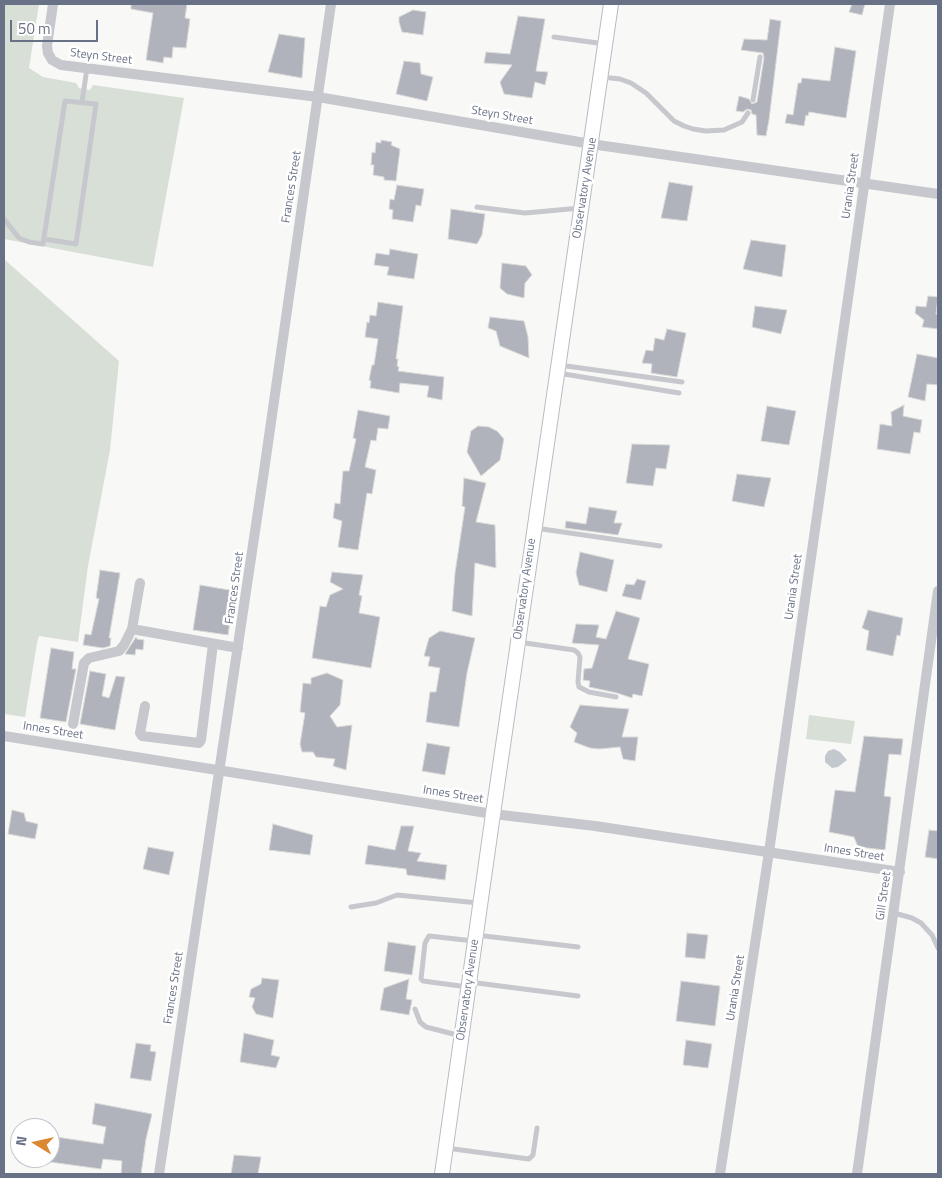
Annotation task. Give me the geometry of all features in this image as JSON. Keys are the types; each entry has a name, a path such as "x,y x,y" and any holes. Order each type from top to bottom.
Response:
{"main road":[{"name":"Observatory Avenue","path":"442,1174 534,528 602,77 611,4"}],"street":[{"name":"Steyn Street","path":"53,4 47,46 52,60 61,65 318,97 591,144 938,194"},
{"name":"Frances Street","path":"159,1174 220,771 331,4"},
{"name":"Urania Street","path":"720,1174 769,852 890,4"},
{"path":"73,724 84,663 89,658 119,651 124,645 132,629 140,583"},
{"name":"Gill Street","path":"857,1174 938,591"},
{"path":"132,629 238,648"},
{"path":"145,706 140,733 142,736 199,743 201,740 213,644"},
{"name":"Innes Street","path":"4,736 493,814 596,826 900,872"}],"lane":[{"path":"554,38 606,44"},
{"path":"753,100 760,57"},
{"path":"82,102 87,68"},
{"path":"602,77 620,79 631,84 646,93 674,121 693,129 706,131 724,130 742,122 748,114"},
{"path":"4,219 19,238 43,244 65,100 96,104 76,244 44,239"},
{"path":"477,206 525,213 582,208"},
{"path":"558,369 682,382"},
{"path":"558,369 680,392"},
{"path":"534,528 660,546"},
{"path":"518,642 574,650 580,657 579,687 589,692 616,697"},
{"path":"351,907 376,903 397,895 480,903"},
{"path":"894,913 912,918 921,923 932,934 938,948"},
{"path":"578,947 428,936 425,943 421,979 423,981 578,996"},
{"path":"416,1009 420,1022 426,1027 461,1036"},
{"path":"445,1148 529,1159 533,1155 537,1128"}],"shaded area":[{"path":"4,4 39,4 29,68 43,77 76,83 79,88 90,90 93,85 184,98 153,267 4,239"},
{"path":"4,259 119,361 110,450 88,566 78,642 39,636 25,717 4,714"},
{"path":"809,715 855,721 851,744 806,739"},
{"path":"834,749 840,752 847,760 838,767 832,768 825,762 825,756 828,751"}],"building":[{"path":"131,4 187,4 185,18 190,19 186,48 173,47 172,58 164,57 163,63 146,60 153,13 131,9"},
{"path":"852,4 865,4 862,15 849,12"},
{"path":"413,10 426,12 423,35 402,32 399,17"},
{"path":"518,16 545,19 536,71 548,72 545,85 535,82 532,98 504,94 500,82 512,65 484,63 486,52 510,54"},
{"path":"770,19 781,21 766,136 757,135 756,115 752,114 751,110 736,111 739,96 749,99 752,104 757,102 764,58 763,53 741,50 744,39 767,40"},
{"path":"279,34 305,38 302,78 268,72"},
{"path":"835,47 856,51 846,118 809,112 808,116 806,115 804,126 785,123 787,114 793,115 798,83 801,83 802,78 830,81"},
{"path":"404,61 420,63 421,74 433,77 427,101 396,94"},
{"path":"381,140 392,142 391,145 400,149 396,181 384,180 384,177 373,175 374,165 371,165 372,152 375,153 376,142 381,143"},
{"path":"669,182 693,186 687,221 661,218"},
{"path":"397,185 424,189 421,206 416,205 413,222 392,219 393,210 389,209 390,199 394,200"},
{"path":"451,209 485,214 482,235 477,244 448,239"},
{"path":"751,240 786,245 782,277 743,269"},
{"path":"390,249 418,254 414,279 387,275 389,267 374,265 376,253 389,255"},
{"path":"502,263 526,266 532,275 525,283 524,298 507,294 500,288"},
{"path":"928,296 938,297 936,314 938,315 938,329 922,327 924,320 915,313 916,306 926,307"},
{"path":"378,302 403,306 396,359 398,359 398,371 444,377 442,400 427,397 429,386 400,383 399,393 370,388 371,381 369,380 372,365 374,365 378,339 365,337 367,322 369,323 370,315 376,316"},
{"path":"755,306 787,310 781,334 752,327"},
{"path":"490,317 524,321 528,337 529,358 500,346 496,331 488,328"},
{"path":"667,329 686,333 677,377 651,373 652,364 642,363 646,350 653,351 655,338 664,340"},
{"path":"917,354 938,358 938,385 927,384 925,401 908,397"},
{"path":"904,405 903,416 922,420 920,433 914,432 910,454 877,449 880,424 892,426 891,412"},
{"path":"767,406 796,411 789,445 761,441"},
{"path":"358,410 390,416 388,429 378,428 376,441 371,440 365,467 376,470 372,494 367,493 358,550 338,547 342,521 333,518 335,503 340,504 343,471 349,471 356,439 353,438"},
{"path":"478,426 489,427 497,431 504,439 500,460 481,476 467,452 471,431"},
{"path":"632,444 670,445 666,469 656,468 653,486 626,483"},
{"path":"737,474 771,478 764,507 732,501"},
{"path":"464,478 486,483 476,522 495,525 496,568 475,563 472,616 452,611 455,573 465,507 462,506"},
{"path":"589,507 617,511 614,523 622,523 618,535 565,528 566,521 586,524"},
{"path":"580,552 614,560 607,592 579,585 576,573"},
{"path":"100,570 120,573 109,638 111,638 110,646 103,648 83,645 85,634 91,635 99,599 96,598"},
{"path":"332,572 363,575 359,595 362,596 359,613 380,617 371,668 312,658 320,606 326,607 330,595 343,589 330,582"},
{"path":"637,579 646,581 641,600 622,596 626,584 634,585"},
{"path":"200,585 235,591 228,635 193,630"},
{"path":"868,610 903,618 900,636 897,635 893,656 866,650 869,631 862,628"},
{"path":"616,611 640,618 628,659 649,664 642,696 633,694 632,698 589,687 590,681 583,680 584,669 592,668 599,645 572,643 576,624 599,625 596,637 606,639"},
{"path":"440,631 475,638 467,673 459,727 426,722 430,692 436,692 440,668 428,666 430,657 424,656 429,638"},
{"path":"136,637 137,639 144,640 143,650 136,649 135,655 125,654"},
{"path":"51,648 74,652 72,669 76,669 66,722 40,718"},
{"path":"90,671 106,674 102,696 109,698 116,676 125,677 115,730 80,724"},
{"path":"327,673 343,680 340,705 330,716 337,727 352,725 346,770 333,766 335,759 316,757 313,752 302,752 300,744 305,713 300,712 303,683 311,684 311,678"},
{"path":"580,705 629,709 622,737 638,737 635,761 623,759 620,747 599,749 574,742 577,733 570,727"},
{"path":"864,736 903,739 901,755 889,754 884,796 891,797 885,850 858,847 854,837 829,832 835,790 855,792"},
{"path":"427,743 450,747 445,775 422,771"},
{"path":"12,810 24,813 26,821 38,824 35,839 8,834"},
{"path":"273,824 313,835 310,855 269,850"},
{"path":"401,826 414,826 408,851 421,853 417,861 447,865 445,880 407,875 406,869 365,864 368,845 395,850"},
{"path":"929,830 938,831 938,859 925,857"},
{"path":"148,847 174,852 169,875 143,869"},
{"path":"687,933 708,935 705,959 685,957"},
{"path":"388,942 416,946 412,975 384,971"},
{"path":"262,978 279,980 273,1018 256,1014 252,1007 255,998 249,997 251,989 261,984"},
{"path":"409,979 406,999 412,1000 409,1015 380,1010 384,988"},
{"path":"681,981 720,986 715,1026 676,1021"},
{"path":"244,1033 274,1040 271,1055 280,1057 276,1068 240,1062"},
{"path":"686,1040 712,1044 708,1068 683,1065"},
{"path":"136,1043 151,1045 150,1051 156,1052 151,1081 130,1078"},
{"path":"95,1103 152,1114 141,1174 121,1174 122,1161 103,1159 101,1169 60,1163 60,1138 103,1144 106,1127 92,1124"},
{"path":"234,1155 261,1157 258,1174 231,1174"}]}
